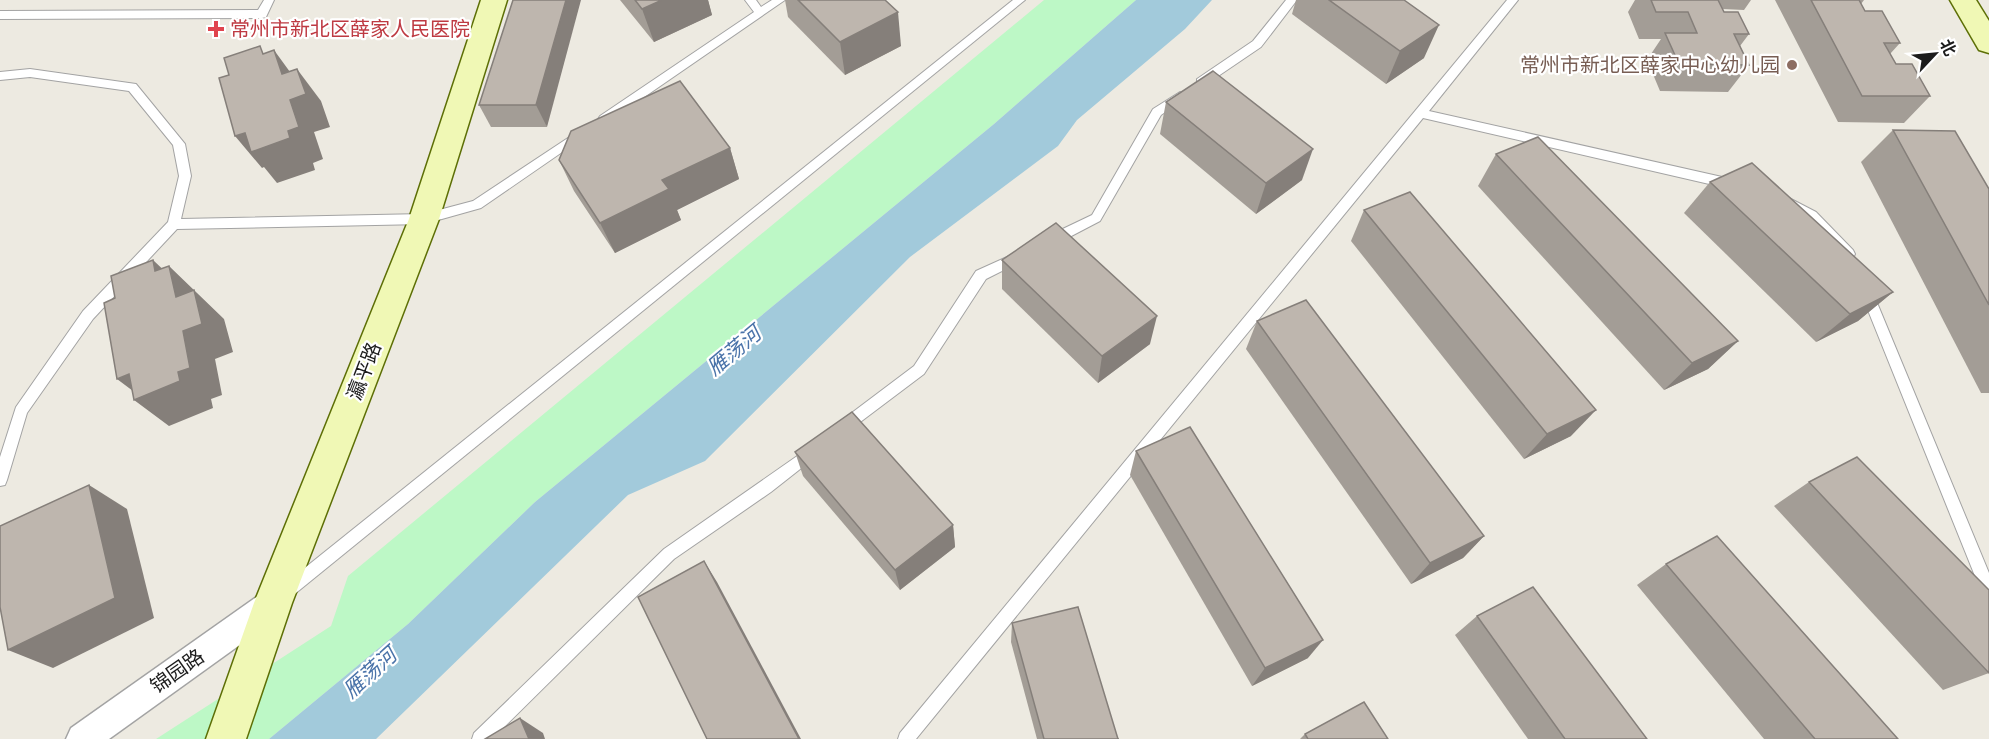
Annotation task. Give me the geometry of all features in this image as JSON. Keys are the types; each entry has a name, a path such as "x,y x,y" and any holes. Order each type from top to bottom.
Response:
{"street":[{"name":"瀛平路","path":"226,739 273,603 424,219 494,0"},
{"path":"1963,0 1989,43"},
{"name":"锦园路","path":"82,739 273,603"}],"lane":[{"path":"0,15 262,14 269,0"},
{"path":"750,0 760,14"},
{"path":"174,224 424,219 477,205 780,0"},
{"path":"273,603 1020,0"},
{"path":"480,739 669,554 766,487 919,370 981,275 1096,218 1157,112 1257,44 1292,0"},
{"path":"906,739 1513,0"},
{"path":"0,76 30,73 132,87 179,144 185,176 174,224 88,315 21,411 0,480"},
{"path":"1420,113 1745,187"},
{"path":"1777,197 1812,215 1852,257 1989,591"}],"green space":[{"path":"1044,0 1136,0 994,124 535,502 408,624 269,739 156,739 331,626 348,576"}],"water":[{"name":"雁荡河","path":"1136,0 1212,0 1185,29 1077,120 1058,146 910,257 705,461 628,495 376,739 269,739 408,624 535,502 994,124"}],"building":[{"path":"513,0 566,0 536,105 479,105"},
{"path":"635,0 662,0 642,9"},
{"path":"798,0 885,0 898,12 840,42"},
{"path":"1329,0 1404,0 1439,25 1400,51"},
{"path":"1651,0 1718,0 1724,12 1738,12 1749,34 1734,34 1749,65 1679,64 1665,33 1697,33 1688,12 1656,12"},
{"path":"1811,0 1859,0 1865,11 1882,11 1900,43 1884,43 1896,64 1912,64 1930,96 1862,96"},
{"path":"260,46 263,54 274,50 282,74 297,69 306,94 290,100 299,127 288,131 290,138 251,152 245,133 235,136 219,78 229,75 224,58"},
{"path":"1213,71 1313,149 1266,183 1166,102"},
{"path":"680,81 730,148 662,180 669,189 600,223 559,160 571,131"},
{"path":"1893,130 1955,131 1989,189 1989,305"},
{"path":"1538,137 1738,341 1692,363 1496,154"},
{"path":"1752,163 1893,292 1850,314 1710,182"},
{"path":"1410,192 1596,410 1547,434 1364,210"},
{"path":"1056,223 1157,316 1102,356 1002,260"},
{"path":"153,260 155,271 169,266 176,297 194,290 202,324 183,331 190,368 178,372 180,381 134,400 129,374 117,379 104,303 115,298 111,276"},
{"path":"1306,300 1484,536 1430,563 1257,321"},
{"path":"852,412 953,525 895,570 795,452"},
{"path":"1190,427 1323,640 1265,668 1136,451"},
{"path":"1857,457 1989,590 1989,673 1809,482"},
{"path":"89,485 115,598 8,650 0,607 0,526"},
{"path":"1717,536 1898,739 1815,739 1666,564"},
{"path":"704,561 799,739 707,739 638,597"},
{"path":"1533,587 1647,739 1565,739 1477,616"},
{"path":"1078,607 1118,739 1044,739 1012,623"},
{"path":"1364,702 1388,739 1308,739 1305,734"},
{"path":"520,718 529,739 485,739"}],"place":[{"name":"常州市新北区薛家人民医院","path":"216,29"},
{"name":"常州市新北区薛家中心幼儿园","path":"1792,65"}]}
